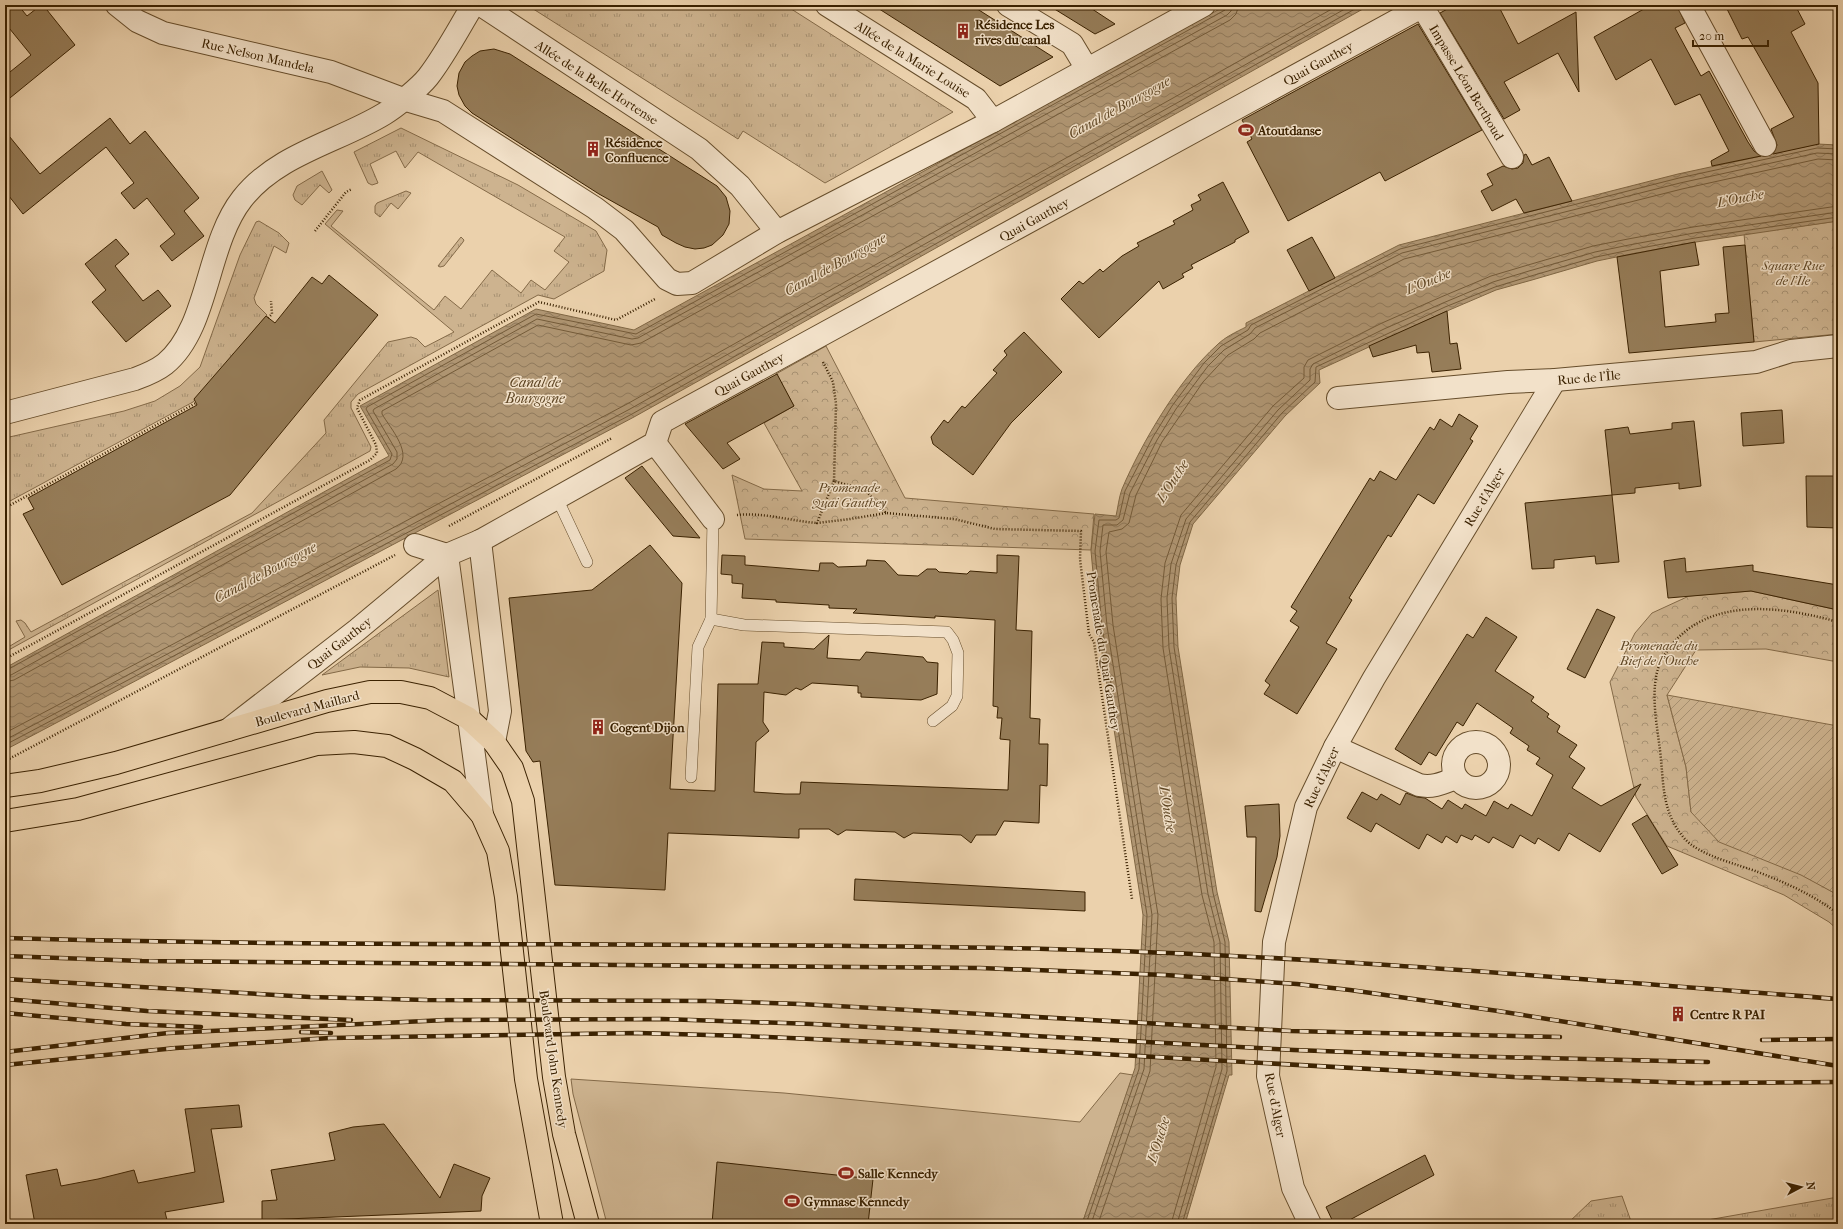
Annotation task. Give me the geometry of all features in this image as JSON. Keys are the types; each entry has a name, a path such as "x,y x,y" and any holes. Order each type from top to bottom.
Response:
{"main road":[{"name":"Boulevard Maillard","path":"5,786 40,781 116,764 327,701 370,692 401,692 430,698 468,718 494,742 512,768 523,801 532,891"},
{"path":"5,821 78,809 317,744 354,742 387,746 415,759 453,781 482,815 498,851 506,897 526,1079 552,1224"},
{"name":"Boulevard John Kennedy","path":"532,891 554,1078 564,1134 588,1224"}],"street":[{"name":"Rue Nelson Mandela","path":"118,5 137,21 163,33 331,72 403,99 443,111 595,208 624,230 667,279 677,284 684,284"},
{"path":"5,413 135,379 154,372 165,364 180,347 191,330 220,241 230,219 242,199 258,182 284,164 384,113 403,99 428,78 474,5"},
{"name":"Allée de la Belle Hortense","path":"480,5 699,150 740,186 777,232"},
{"name":"Allée de la Marie Louise","path":"827,5 976,99 993,121"},
{"path":"1008,5 1072,44 1087,69"},
{"path":"684,284 692,283 777,232 993,121 1204,5"},
{"path":"1689,5 1765,145"},
{"name":"Quai Gauthey","path":"228,730 357,630 447,555 480,541 655,443 662,422 1424,6"},
{"name":"Impasse Léon Berthoud","path":"1424,6 1512,157"},
{"name":"Rue de l'Île","path":"1338,398 1508,382 1555,380 1756,362 1791,351 1838,346"},
{"name":"Rue d'Alger","path":"1310,1224 1293,1188 1268,1076 1274,942 1306,807 1335,747 1374,678 1555,380"},
{"path":"655,443 713,519"},
{"path":"480,541 500,711 494,742"},
{"path":"414,545 447,555 482,815"},
{"path":"1335,747 1419,785 1428,787 1436,786 1456,778"}],"lane":[{"path":"557,498 587,562"},
{"path":"691,777 698,647 711,619 713,519"},
{"path":"711,619 744,625 947,632 953,640 958,653 957,696 952,706 933,721"}],"path":[{"path":"314,231 346,192 352,189"},
{"path":"5,659 370,460 377,453 376,445 357,408 360,400 539,302 616,320 684,284"},
{"path":"268,318 272,314 271,301"},
{"path":"811,340 833,382 836,404 834,481 817,523"},
{"path":"5,508 196,403"},
{"path":"834,481 865,490 886,513"},
{"name":"Promenade du Quai Gauthey","path":"713,519 751,513 792,521 817,523 850,520 886,513 954,519 995,529 1081,530 1080,559 1089,634 1094,642 1132,898"},
{"path":"5,761 414,545"},
{"path":"1838,622 1799,614 1762,609 1730,611 1707,618 1677,638 1664,656 1655,678 1654,700 1665,800 1674,822 1684,839 1701,850 1791,886 1822,902 1838,914"}],"green space":[{"path":"527,5 785,5 953,112 825,183 743,131 738,139"},
{"path":"401,128 518,185 596,231 607,250 604,271 554,299 538,295 358,394 351,402 351,408 371,447 370,451 5,652 5,649 25,637 16,621 21,620 31,632 252,513 326,433 324,420 388,342 411,337 417,339 425,347 454,332 325,224 337,210 343,211 331,226 434,310 445,296 461,309 492,270 521,293 531,280 545,290 569,262 554,251 565,237 418,152 405,168 396,151 370,164 378,183 372,185 368,183 354,152"},
{"path":"322,171 332,190 329,193 320,185 302,205 295,200 293,195 297,186"},
{"path":"406,191 411,193 398,209 391,203 380,217 375,213 375,206 377,203"},
{"path":"259,221 279,233 289,243 286,253 274,246 254,298 256,304 267,315 193,402 10,501 5,494 5,438 124,411 155,401 180,386 200,367 240,255 256,222"},
{"name":"Square Rue de l'Île","path":"1838,221 1838,334 1754,342 1744,234"},
{"path":"461,237 464,240 463,242 444,266 438,266"},
{"name":"Promenade Quai Gauthey","path":"826,346 905,498 1094,514 1091,550 745,539 732,475 764,489 802,491 764,423 794,406 776,374"},
{"path":"438,590 449,677 409,668 360,667 322,675"},
{"name":"Promenade du Bief de l'Ouche","path":"1751,591 1838,610 1838,662 1766,649 1696,650 1667,695 1686,767 1691,812 1838,895 1838,930 1829,922 1784,895 1667,846 1636,797 1610,682 1635,633 1652,613 1689,596"},
{"path":"1667,695 1838,726 1838,895 1801,875 1719,842 1691,812 1686,767"},
{"name":"Salle Kennedy","path":"1120,1073 1133,1075 1082,1224 607,1224 573,1094 571,1079 784,1093 1080,1122"},
{"path":"1622,1196 1632,1224 1567,1224 1591,1201"},
{"path":"1838,1197 1838,1224 1685,1224"}],"water":[{"name":"Canal de Bourgogne","path":"1227,5 1370,5 634,417 5,750 5,668 389,456 360,406 536,309 634,330"},
{"name":"L'Ouche","path":"1817,144 1838,145 1838,221 1696,242 1597,261 1496,290 1319,370 1320,383 1285,416 1193,524 1180,565 1176,598 1178,647 1217,892 1229,942 1232,1075 1229,1075 1185,1224 1082,1224 1135,1068 1143,915 1098,627 1091,551 1095,514 1116,516 1121,492 1130,471 1163,412 1189,375 1203,359 1217,345 1246,327 1246,323 1399,245 1678,174"}],"building":[{"path":"5,5 18,5 27,16 43,5 75,45 5,102 5,76 31,55 5,23"},
{"name":"Résidence Les rives du canal","path":"873,5 971,5 1053,57 1000,86"},
{"path":"1048,5 1086,5 1115,24 1095,34"},
{"path":"1455,5 1498,5 1518,44 1576,12 1579,92 1558,53 1504,82 1520,110 1504,119 1440,13"},
{"path":"1651,5 1677,5 1685,23 1675,28 1701,76 1709,71 1748,142 1754,151 1761,156 1712,166 1711,161 1729,151 1700,94 1675,105 1651,59 1616,80 1594,37"},
{"path":"1725,5 1795,5 1805,24 1791,32 1818,83 1819,144 1773,154 1777,145 1771,129 1794,117 1748,37 1742,39"},
{"path":"1418,24 1482,130 1385,181 1380,172 1288,221 1247,142 1252,139 1242,120"},
{"name":"Résidence Confluence","path":"494,49 510,54 717,186 726,197 730,211 729,224 723,235 712,245 704,248 695,249 676,243 662,235 658,227 599,194 472,113 465,106 459,95 457,86 459,73 465,62 472,56 480,51"},
{"path":"110,118 130,144 145,131 199,198 184,211 204,236 172,261 160,246 175,234 147,198 134,209 121,193 134,183 106,147 23,214 5,191 5,131 40,174"},
{"path":"1526,154 1532,165 1549,157 1572,201 1524,213 1516,199 1492,211 1481,191 1493,185 1487,174 1503,166 1512,169 1518,168 1523,163 1524,155"},
{"path":"1223,182 1249,232 1235,240 1235,242 1191,265 1193,268 1182,274 1184,277 1163,289 1159,281 1099,338 1061,299 1079,281 1083,284 1100,269 1103,272 1122,256 1139,246 1137,243 1175,224 1173,221 1193,210 1191,205 1201,200 1198,195"},
{"path":"1312,237 1335,278 1309,291 1287,250"},
{"path":"116,239 129,254 115,266 143,301 158,290 171,306 126,342 92,302 106,290 85,264"},
{"path":"1695,242 1699,265 1660,271 1665,327 1716,322 1715,314 1729,313 1723,247 1745,245 1754,342 1629,353 1617,257"},
{"path":"329,275 378,315 230,495 62,585 23,514 34,509 28,498 197,405 194,399 266,316 275,323 312,277 322,284"},
{"path":"1447,311 1450,344 1457,343 1461,369 1432,372 1429,352 1417,353 1416,345 1373,357 1369,346"},
{"path":"1024,332 1062,372 1011,423 973,475 933,444 931,437 944,420 948,423 962,406 965,408 997,373 993,370 1007,355 1004,351"},
{"path":"777,374 794,406 727,443 740,459 723,469 685,424"},
{"path":"1782,410 1784,443 1743,446 1741,413"},
{"path":"1459,414 1478,426 1470,439 1473,441 1434,504 1418,494 1391,537 1388,535 1349,598 1352,600 1326,643 1337,649 1297,714 1264,694 1270,685 1265,681 1299,627 1290,621 1297,611 1291,607 1370,478 1374,481 1380,471 1396,480 1430,427 1434,430 1440,419 1452,427"},
{"path":"1694,421 1701,486 1679,489 1679,483 1635,488 1635,493 1612,495 1605,430 1628,427 1630,434 1672,429 1672,423"},
{"path":"642,466 700,538 673,536 625,478"},
{"path":"1806,476 1838,476 1838,528 1807,527"},
{"path":"1612,495 1619,562 1596,564 1595,556 1554,560 1554,568 1532,569 1525,503"},
{"path":"650,545 682,583 670,789 715,791 718,684 758,684 762,642 784,643 784,647 814,649 829,635 827,658 860,660 866,652 923,657 927,662 938,663 937,694 921,700 861,697 861,693 858,693 858,686 812,683 801,690 796,688 786,695 764,692 763,722 769,731 756,742 754,792 785,794 800,794 801,782 1008,790 1010,740 1000,739 1002,718 997,718 998,707 993,706 995,620 853,613 857,609 829,608 829,605 776,602 776,600 742,598 743,584 732,583 732,575 721,574 722,555 745,556 745,565 819,571 820,563 833,563 838,567 866,566 867,560 885,561 898,575 918,576 927,569 936,569 939,572 967,574 970,571 997,573 997,555 1019,556 1016,630 1032,631 1030,718 1040,719 1039,744 1048,744 1047,786 1040,785 1039,823 1004,821 996,835 976,835 971,843 961,835 913,833 904,838 895,832 846,830 838,835 829,829 799,829 799,838 668,833 665,890 555,885 540,761 533,762 526,751 509,598 592,590"},
{"path":"1685,558 1686,572 1753,565 1753,571 1838,585 1838,610 1751,591 1668,598 1664,561"},
{"path":"1597,609 1615,617 1585,678 1567,669"},
{"path":"1486,617 1517,637 1495,671 1534,697 1531,701 1549,714 1547,717 1560,726 1557,732 1577,745 1569,757 1585,768 1572,788 1601,806 1641,784 1600,852 1569,833 1559,851 1538,838 1535,844 1520,835 1513,848 1493,837 1489,843 1475,835 1472,840 1461,835 1457,843 1446,836 1442,843 1427,834 1419,849 1376,823 1371,832 1347,818 1362,792 1377,800 1381,794 1400,805 1406,793 1425,798 1442,809 1448,800 1462,809 1465,804 1486,816 1494,801 1508,809 1511,804 1532,816 1553,775 1536,764 1540,758 1527,750 1529,746 1510,733 1513,728 1477,703 1463,726 1457,722 1436,756 1429,752 1421,765 1395,749 1467,634 1473,638"},
{"path":"1279,804 1280,836 1277,857 1261,912 1255,911 1256,837 1247,837 1245,806"},
{"path":"1647,815 1678,865 1662,874 1632,824"},
{"path":"855,879 1085,892 1085,911 854,900"},
{"path":"239,1105 242,1127 211,1129 224,1202 165,1212 168,1224 35,1224 26,1175 57,1169 61,1186 134,1170 138,1183 195,1172 185,1109"},
{"path":"384,1124 440,1198 454,1164 490,1178 482,1196 481,1211 262,1220 262,1201 277,1200 271,1170 335,1160 329,1133 353,1127"},
{"path":"1425,1155 1434,1175 1342,1224 1334,1224 1326,1207"},
{"name":"Gymnase Kennedy","path":"717,1162 873,1179 868,1224 712,1224"}],"railway":[{"path":"5,938 265,943 787,945 1146,952 1344,962 1838,999"},
{"path":"5,956 142,961 980,968 1165,975 1297,984 1350,990 1498,1011 1838,1066"},
{"path":"5,979 310,997 427,1000 711,1001 800,1004 1291,1031 1560,1037"},
{"path":"5,999 147,1011 351,1020"},
{"path":"5,1013 126,1024 201,1027"},
{"path":"5,1052 168,1033 447,1020 662,1019 813,1024 1294,1050 1456,1056 1708,1062"},
{"path":"301,1032 331,1033"},
{"path":"5,1065 176,1048 330,1038 638,1033 923,1044 1514,1077 1693,1083 1838,1082"},
{"path":"1762,1040 1838,1039"}],"place":[{"name":"Résidence Les rives du canal","path":"963,31"},
{"name":"Atoutdanse","path":"1246,130"},
{"name":"Résidence Confluence","path":"593,149"},
{"name":"Cogent Dijon","path":"598,727"},
{"name":"Centre R PAI","path":"1678,1014"},
{"name":"Salle Kennedy","path":"846,1173"},
{"name":"Gymnase Kennedy","path":"792,1201"}]}
